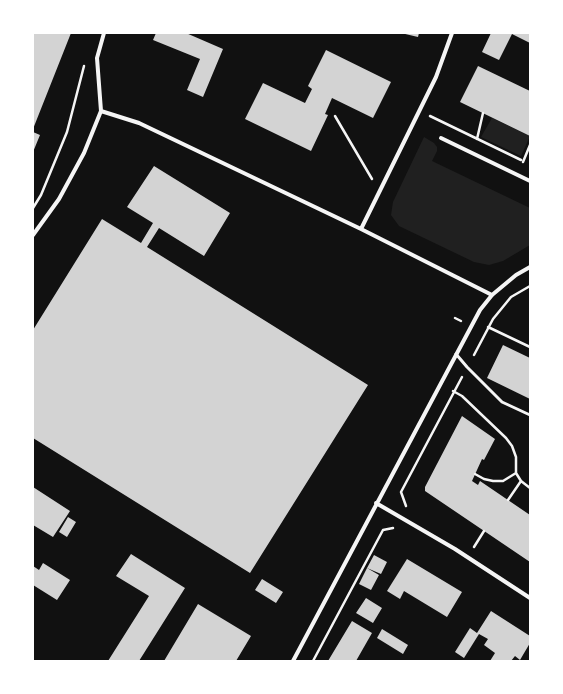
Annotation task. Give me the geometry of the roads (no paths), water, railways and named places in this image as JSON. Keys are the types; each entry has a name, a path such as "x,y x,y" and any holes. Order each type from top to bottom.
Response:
{"street":[{"path":"33,235 60,199 84,153 101,111 97,58 104,33"},
{"path":"360,229 436,77 452,33"},
{"path":"101,111 139,123 360,229 492,296"},
{"path":"441,138 530,181"},
{"path":"293,661 480,310 492,296 516,275 530,267"},
{"path":"376,503 455,549 530,598"}],"lane":[{"path":"456,354 502,402 530,415"}]}
